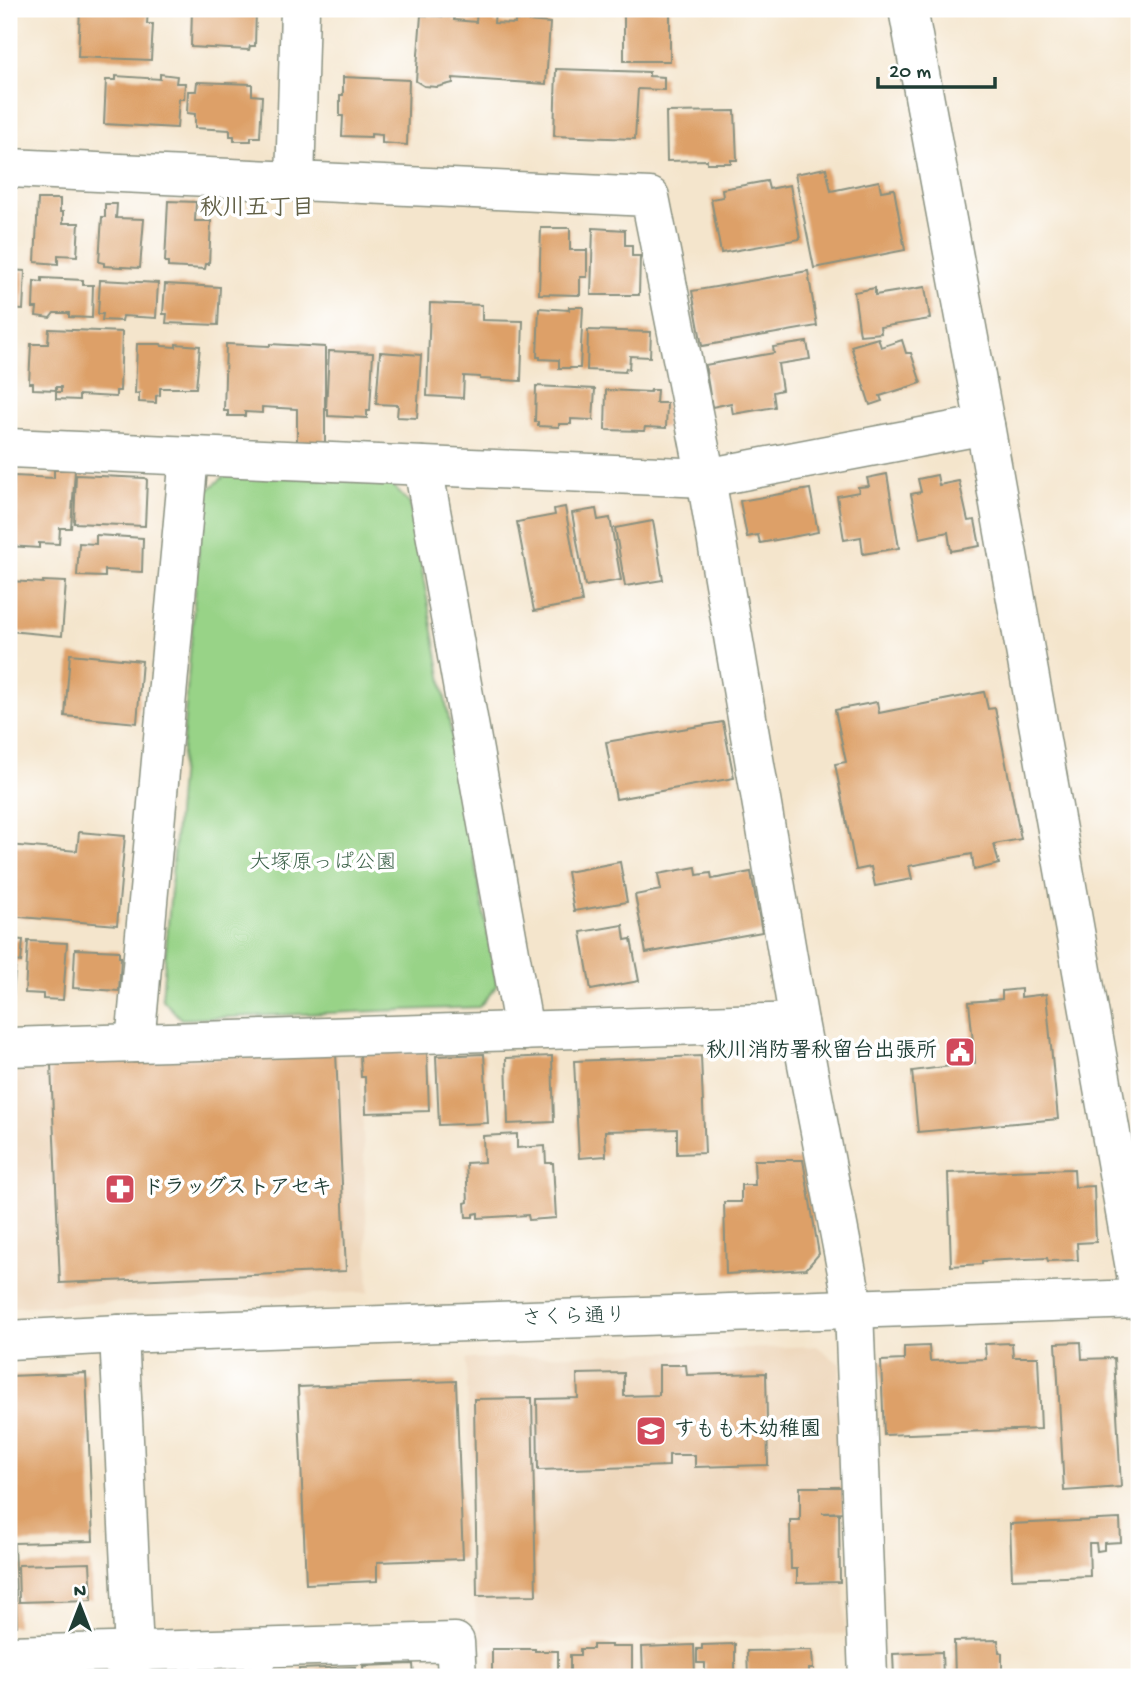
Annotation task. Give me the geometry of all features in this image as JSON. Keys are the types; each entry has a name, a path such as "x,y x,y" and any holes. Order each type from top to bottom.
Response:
{"street":[{"path":"295,182 300,9"},
{"path":"908,9 1139,1287"},
{"path":"9,168 650,197 706,478 799,1022 854,1309 868,1677"},
{"path":"9,449 706,478 985,425"},
{"path":"135,1043 188,456"},
{"path":"423,466 524,1031"},
{"path":"9,1047 799,1022"},
{"name":"さくら通り","path":"9,1340 854,1309 1139,1287"},
{"path":"118,1335 130,1665"},
{"path":"9,1655 130,1665 262,1663 455,1642 457,1677"}],"shaded area":[{"path":"360,1049 369,1292 9,1307 9,1062"},
{"path":"817,1346 840,1364 845,1634 480,1645 480,1623 476,1623 466,1359"}],"green space":[{"name":"大塚原っぱ公園","path":"226,475 388,481 410,504 497,986 479,1007 181,1019 162,999 203,494"}],"building":[{"path":"80,9 148,9 147,24 153,24 151,60 78,57"},
{"path":"192,9 256,9 255,46 250,46 249,50 191,47"},
{"path":"477,9 495,10 494,23 515,24 515,20 550,23 546,84 453,78 453,83 437,87 424,86 416,81 421,15 454,17 454,20 476,22"},
{"path":"624,9 670,9 670,61 624,61"},
{"path":"556,69 649,72 649,76 664,77 664,90 638,89 635,139 554,136"},
{"path":"160,74 177,76 176,83 185,83 184,99 179,99 177,128 104,124 106,80 116,80 116,76 160,79"},
{"path":"343,77 409,80 407,145 382,143 382,135 342,136 340,95 343,95"},
{"path":"197,82 252,84 252,95 262,96 260,137 251,137 251,141 234,141 230,130 195,128 195,114 187,113 188,91 196,91"},
{"path":"735,111 737,160 731,160 731,163 707,163 707,160 667,161 666,112"},
{"path":"826,168 831,191 879,181 881,191 894,189 905,250 814,268 795,174"},
{"path":"767,181 769,189 790,185 800,239 721,253 711,199 723,197 722,189"},
{"path":"38,199 60,199 63,223 79,223 77,256 58,255 58,264 35,262"},
{"path":"168,201 196,202 195,221 211,221 209,264 206,264 205,269 168,267 168,262 165,262"},
{"path":"105,204 117,204 116,218 144,219 140,268 104,266 104,263 99,262"},
{"path":"541,228 570,228 570,250 587,250 587,277 580,277 580,295 539,294"},
{"path":"593,228 625,230 625,245 632,245 632,256 640,256 639,295 591,295"},
{"path":"9,270 25,271 23,310 9,309"},
{"path":"808,271 817,326 702,346 692,291"},
{"path":"42,278 83,280 83,285 93,285 92,318 69,317 69,313 54,313 50,318 36,316 37,308 33,308 34,281 42,282"},
{"path":"100,280 158,283 156,318 123,316 122,321 102,320 103,314 98,314"},
{"path":"165,284 220,287 218,325 166,323 167,314 163,314"},
{"path":"925,287 930,319 880,327 881,333 860,335 854,292 875,288 875,295"},
{"path":"430,303 482,305 482,320 523,321 521,381 464,376 463,398 427,396"},
{"path":"569,307 583,307 580,368 559,368 559,360 537,357 539,308 569,310"},
{"path":"49,329 122,332 120,391 116,391 116,397 79,395 79,400 56,399 56,392 61,392 61,387 56,387 56,390 33,389 33,383 29,383 31,344 48,344"},
{"path":"588,330 651,332 650,357 630,356 629,369 626,368 625,372 587,370"},
{"path":"878,338 881,347 902,340 906,353 911,353 921,383 880,396 882,401 870,405 851,346"},
{"path":"807,342 810,359 778,364 782,390 773,392 775,407 733,414 731,403 712,407 705,365 774,353 773,347"},
{"path":"137,344 200,346 196,388 160,388 156,403 139,402 139,393 135,394"},
{"path":"226,344 325,347 325,442 297,442 297,409 262,407 262,413 245,412 245,416 228,416 228,411 224,411"},
{"path":"329,351 373,353 370,411 367,411 367,418 328,416"},
{"path":"380,352 421,355 417,418 397,417 398,405 376,404"},
{"path":"536,386 595,389 593,420 571,419 571,424 559,424 559,427 538,426 538,422 535,422"},
{"path":"606,390 657,390 656,403 667,403 666,428 645,427 644,431 605,430"},
{"path":"54,470 75,470 71,528 60,528 59,544 39,543 39,548 9,546 14,476 54,478"},
{"path":"887,474 899,548 863,554 861,537 844,540 837,496 859,492 858,487 869,486 867,478"},
{"path":"76,475 145,478 145,526 74,523"},
{"path":"937,475 939,485 959,481 968,521 975,520 980,546 951,551 948,532 920,538 911,494 921,492 918,479"},
{"path":"810,489 818,532 760,543 758,535 747,537 740,501"},
{"path":"565,507 582,602 534,611 517,522 555,515 554,509"},
{"path":"596,509 598,520 610,518 621,580 585,586 572,513"},
{"path":"653,521 663,580 625,586 615,528"},
{"path":"96,535 143,538 142,572 105,570 105,577 77,576 79,543 96,544"},
{"path":"9,581 66,582 62,636 9,631"},
{"path":"70,654 142,661 137,723 65,716"},
{"path":"984,692 988,709 995,708 1021,839 994,844 999,864 974,870 972,854 909,866 912,879 875,886 871,867 856,870 835,764 846,762 835,710 877,702 879,713"},
{"path":"723,722 734,778 616,799 606,742"},
{"path":"79,832 125,836 117,925 9,916 9,845 77,851"},
{"path":"620,862 627,902 574,911 567,872"},
{"path":"696,867 697,875 711,873 712,879 751,872 762,932 646,953 635,895 661,890 658,874"},
{"path":"623,925 625,940 631,939 639,981 591,990 581,932"},
{"path":"9,939 23,940 21,962 16,961 13,996 9,996"},
{"path":"28,941 67,943 63,1000 43,999 43,994 25,993"},
{"path":"75,949 119,951 119,991 73,988"},
{"path":"1021,989 1021,997 1046,994 1058,1119 918,1132 912,1071 975,1063 969,1002 1002,999 1002,991"},
{"path":"427,1052 429,1111 366,1113 365,1077 361,1077 360,1054"},
{"path":"336,1053 346,1271 60,1283 51,1065"},
{"path":"484,1054 488,1123 439,1125 436,1056"},
{"path":"552,1056 554,1122 508,1124 506,1058"},
{"path":"701,1056 705,1153 677,1154 677,1129 605,1131 606,1156 579,1158 574,1061"},
{"path":"517,1134 517,1148 545,1146 546,1163 553,1163 556,1218 529,1220 528,1215 478,1218 478,1213 473,1214 473,1217 466,1217 466,1163 484,1162 483,1136"},
{"path":"754,1160 803,1160 819,1254 806,1269 726,1274 724,1202 741,1202 741,1185 755,1185"},
{"path":"1074,1169 1075,1187 1094,1186 1096,1242 1077,1243 1078,1260 1048,1261 1047,1258 982,1261 982,1264 951,1266 948,1173"},
{"path":"1081,1342 1082,1359 1114,1358 1121,1487 1064,1491 1056,1343"},
{"path":"1012,1343 1013,1357 1038,1357 1041,1429 884,1435 881,1361 904,1360 904,1347 929,1346 930,1361 986,1359 985,1344"},
{"path":"659,1365 686,1365 687,1375 766,1373 768,1465 695,1467 695,1455 669,1455 669,1466 538,1470 537,1399 578,1398 577,1374 624,1373 624,1396 659,1395"},
{"path":"86,1373 93,1541 14,1543 17,1626 9,1626 9,1376"},
{"path":"456,1381 463,1559 377,1562 377,1581 306,1584 298,1387"},
{"path":"532,1398 536,1595 477,1596 474,1399"},
{"path":"800,1487 842,1487 843,1512 822,1513 839,1513 840,1582 797,1583 797,1569 791,1569 790,1520 800,1520"},
{"path":"1120,1519 1121,1542 1104,1543 1104,1550 1097,1551 1096,1543 1089,1543 1090,1576 1012,1579 1010,1524"},
{"path":"90,1563 92,1600 19,1602 18,1565"},
{"path":"998,1640 999,1652 1002,1653 1000,1677 955,1677 954,1641"},
{"path":"735,1644 735,1677 705,1677 705,1663 697,1663 697,1649 702,1649 702,1645"},
{"path":"593,1645 632,1647 632,1677 570,1677 570,1655 580,1655 580,1649 593,1649"},
{"path":"694,1645 695,1677 643,1677 642,1647"},
{"path":"492,1649 558,1651 558,1677 492,1677"},
{"path":"812,1650 813,1669 809,1669 809,1677 748,1677 747,1651"},
{"path":"942,1652 943,1677 894,1677 893,1654"},
{"path":"413,1664 414,1677 364,1677 363,1666"},
{"path":"355,1667 355,1677 299,1677 299,1669"}],"place":[{"name":"秋川消防署秋留台出張所","path":"960,1052"},
{"name":"ドラッグストアセキ","path":"120,1189"},
{"name":"すもも木幼稚園","path":"651,1431"}],"district":[{"name":"秋川五丁目","path":"257,209"}]}
